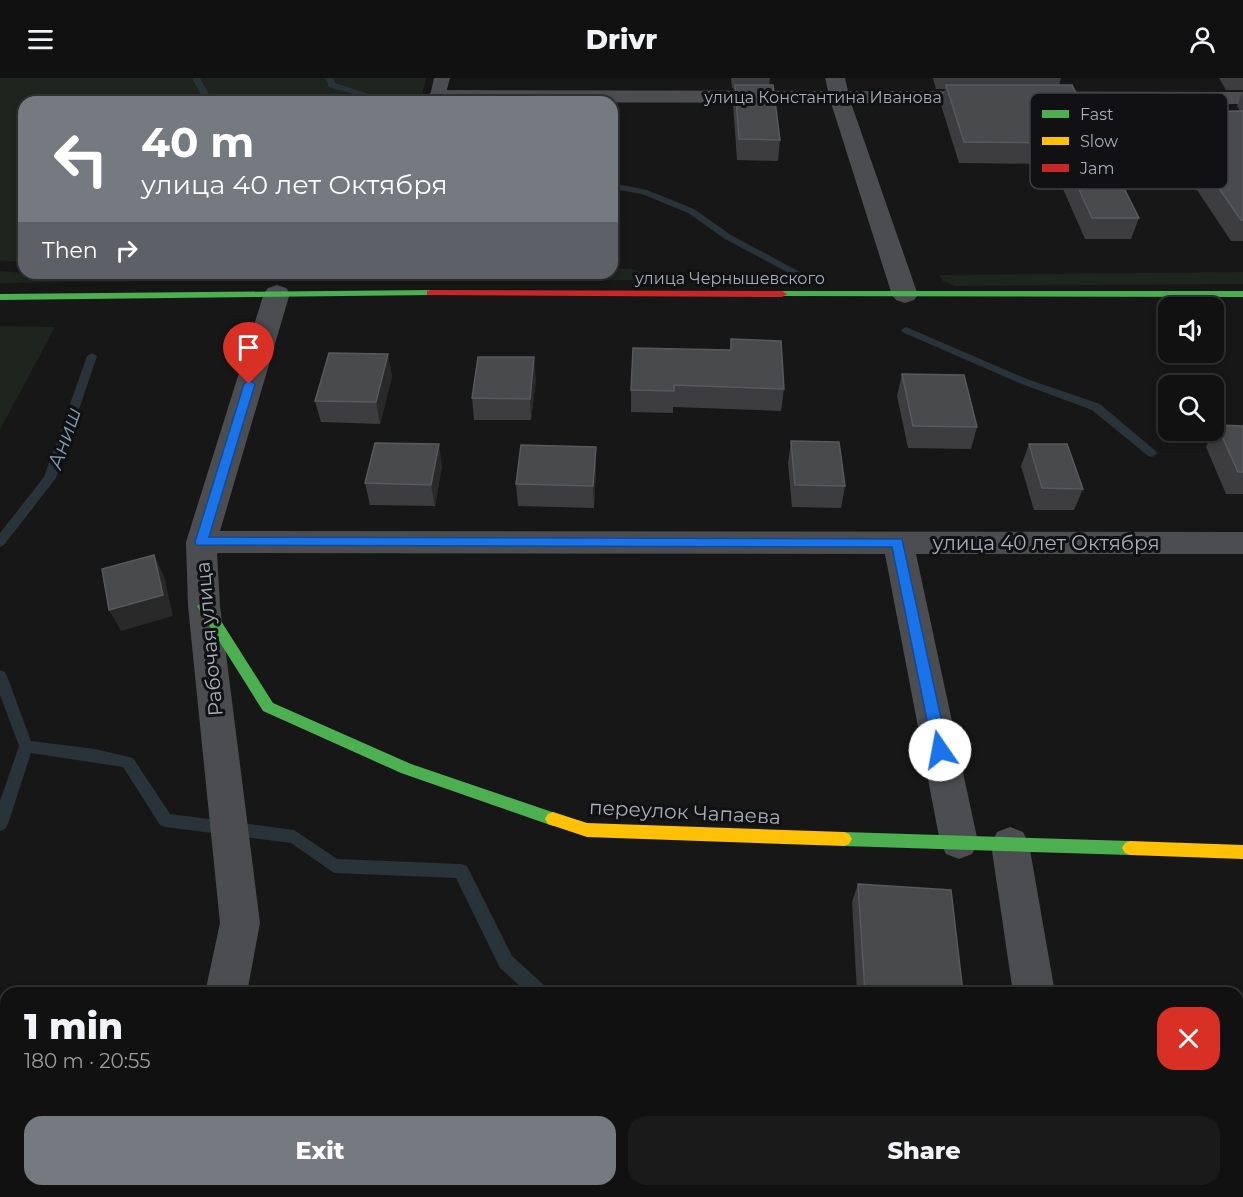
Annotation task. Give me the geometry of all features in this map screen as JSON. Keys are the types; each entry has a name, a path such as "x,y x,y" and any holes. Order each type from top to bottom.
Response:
{"street":[{"name":"улица Константина Иванова","path":"440,87 837,88 1040,93"},
{"path":"837,88 905,295"},
{"name":"улица Константина Иванова","path":"1228,98 1243,98"},
{"name":"улица Чернышевского","path":"0,297 277,293 1243,294"},
{"name":"Рабочая улица","path":"226,987 240,923 204,606 201,542 277,293"},
{"name":"улица 40 лет Октября","path":"201,542 1243,543"},
{"path":"898,542 959,842"},
{"name":"переулок Чапаева","path":"204,606 268,707 406,769 587,830 1243,852"},
{"path":"1010,844 1033,987"}],"shaded area":[{"path":"0,78 426,78 422,96 18,96 18,262 0,261"},
{"path":"618,269 632,269 663,280 443,279 618,279"},
{"path":"0,271 18,272 18,279 314,279 0,283"},
{"path":"1243,272 1243,284 955,286 943,281 939,275"},
{"path":"0,326 55,327 0,430"}],"building":[{"path":"735,85 773,85 780,140 739,139"},
{"path":"946,85 1072,85 1076,93 1030,93 1030,143 964,142"},
{"path":"1228,111 1243,111 1243,220 1219,189 1228,189"},
{"path":"1079,189 1124,189 1139,218 1092,218"},
{"path":"731,339 781,341 784,389 674,385 674,391 631,390 633,348 731,350"},
{"path":"329,353 388,354 376,402 315,401"},
{"path":"478,357 534,357 530,399 472,398"},
{"path":"902,374 964,375 977,427 913,426"},
{"path":"1224,425 1243,426 1243,472 1238,472 1224,441"},
{"path":"791,441 839,442 845,486 795,485"},
{"path":"375,443 439,444 431,485 365,483"},
{"path":"1029,444 1067,444 1083,489 1042,488"},
{"path":"521,445 596,447 593,486 516,484"},
{"path":"154,555 163,595 109,610 102,569"},
{"path":"858,884 951,890 962,987 865,987"}],"waterway":[{"name":"Аниш","path":"196,78 206,96"},
{"path":"329,78 332,85 370,96"},
{"path":"618,187 644,192 691,211 728,237 810,280"},
{"path":"906,330 1023,381 1096,407 1152,453"},
{"name":"Аниш","path":"0,542 50,478 92,356"},
{"name":"Аниш","path":"0,676 26,746"},
{"name":"Аниш","path":"0,824 26,746"},
{"path":"26,746 95,755 128,762 165,820 294,837 334,866 461,871 506,962 533,987"}],"traffic: fast":[{"path":"0,297 431,293"},
{"path":"782,294 1243,294"},
{"path":"204,606 268,707 406,769 553,819"},
{"path":"844,839 1130,848"}],"traffic: slow":[{"path":"553,819 587,830 844,839"},
{"path":"1130,848 1243,852"}],"traffic: jam":[{"path":"431,293 782,294"}],"route":[{"path":"249,384 201,542 898,542 940,750"}]}
